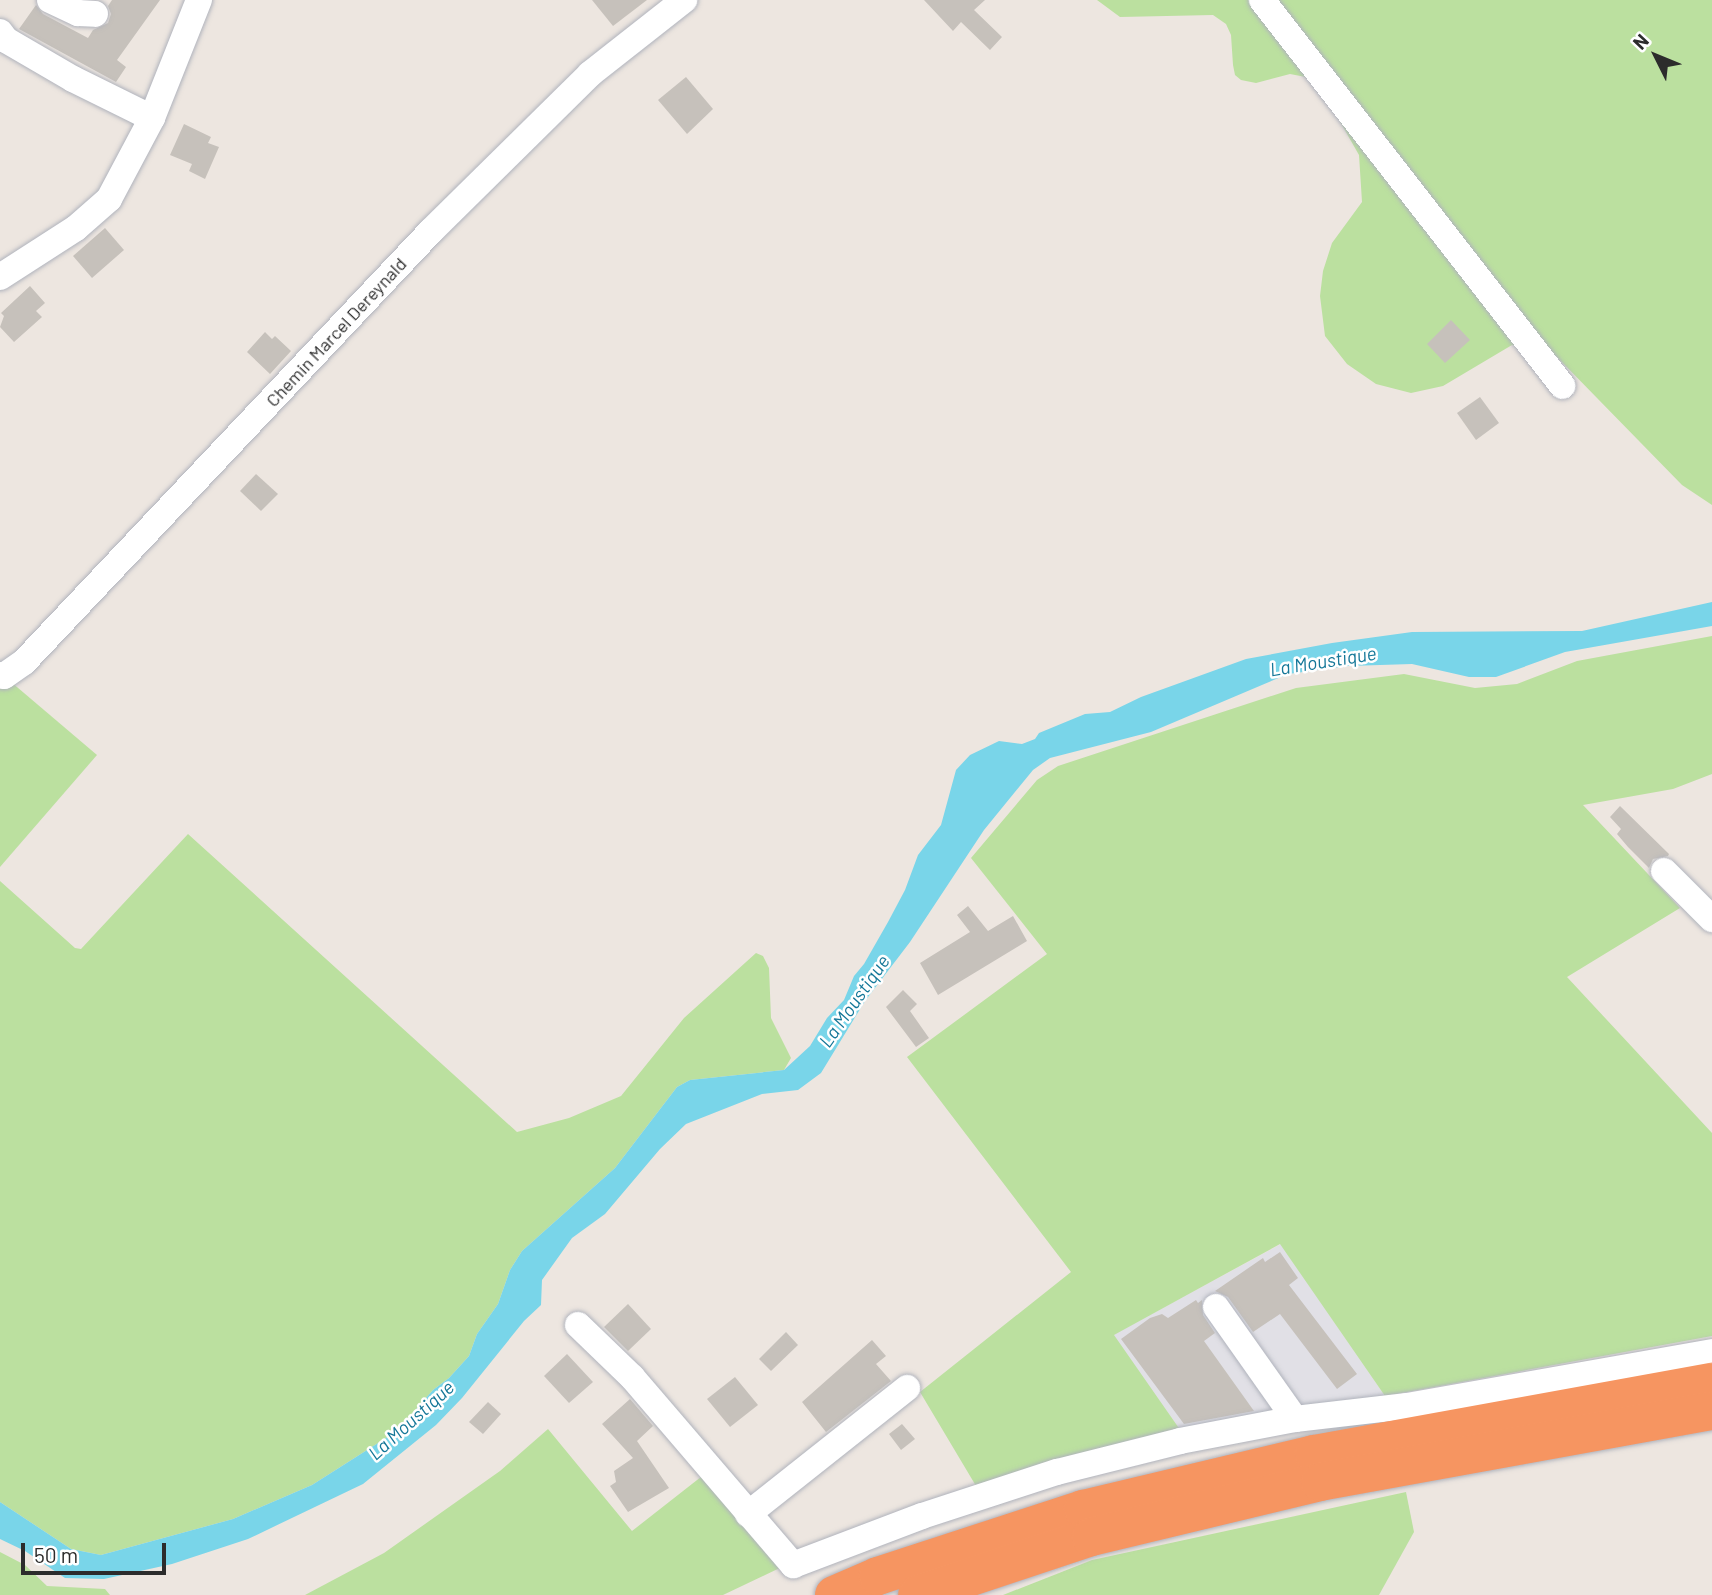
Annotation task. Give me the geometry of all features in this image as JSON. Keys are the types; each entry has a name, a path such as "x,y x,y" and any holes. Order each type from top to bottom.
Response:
{"highway":[{"path":"834,1595 878,1576 1097,1506 1314,1454 1712,1382"},
{"path":"917,1595 1091,1537 1320,1482 1712,1411"}],"street":[{"path":"50,0 78,13 95,14"},
{"path":"0,277 76,228 109,198 152,118 199,0"},
{"name":"Chemin Marcel Dereynald","path":"0,675 4,677 24,662 431,231 590,74 684,0"},
{"path":"1262,0 1562,386"},
{"path":"0,32 6,40 72,79 152,118"},
{"path":"1664,871 1712,919"},
{"path":"1216,1307 1295,1419"},
{"path":"578,1325 632,1377 793,1565 922,1516 1057,1472 1180,1441 1295,1419 1407,1406 1712,1352"},
{"path":"748,1514 907,1388"}],"shaded area":[{"path":"1281,1244 1385,1396 1183,1434 1113,1335"}],"green space":[{"path":"1097,0 1712,0 1712,505 1682,485 1555,355 1512,345 1443,386 1411,393 1376,384 1347,364 1325,336 1320,296 1323,271 1332,243 1362,202 1359,155 1326,97 1311,78 1290,74 1256,83 1241,80 1235,75 1231,35 1226,24 1213,15 1120,17"},
{"path":"1712,636 1712,774 1673,789 1583,805 1680,908 1567,977 1712,1133 1712,1336 1385,1396 1280,1244 1114,1335 1183,1434 979,1491 920,1392 1071,1272 907,1057 1047,954 971,858 1037,780 1058,766 1296,688 1404,674 1475,688 1517,684 1577,661"},
{"path":"4,676 97,755 0,867 0,680"},
{"path":"188,834 517,1132 569,1118 621,1096 684,1018 756,953 763,956 769,968 771,1018 791,1058 784,1070 690,1080 677,1087 615,1168 522,1251 510,1270 498,1304 477,1334 469,1356 449,1378 433,1390 397,1431 312,1485 233,1519 101,1555 71,1549 0,1502 0,881 75,948 81,949"},
{"path":"548,1429 632,1531 706,1473 786,1565 723,1595 305,1595 384,1553 500,1471"},
{"path":"1406,1492 1414,1532 1379,1595 1003,1595 1092,1560"},
{"path":"0,1552 25,1565 47,1586 105,1589 110,1595 0,1595"}],"water":[{"name":"La Moustique","path":"1712,602 1712,626 1565,652 1496,677 1469,677 1412,664 1348,666 1288,674 1151,732 1050,758 1033,770 984,830 910,942 865,1001 821,1073 798,1090 762,1094 686,1124 660,1149 605,1214 572,1238 542,1280 541,1305 524,1321 462,1398 436,1425 363,1484 248,1539 172,1564 104,1579 65,1578 25,1551 0,1539 0,1502 71,1549 101,1555 233,1519 312,1485 397,1431 433,1390 449,1378 469,1356 477,1334 498,1304 510,1270 522,1251 615,1168 677,1087 690,1080 784,1070 810,1046 827,1018 844,1000 854,976 888,922 905,890 918,855 941,825 956,770 970,755 999,741 1022,744 1035,739 1039,733 1085,714 1110,712 1141,697 1246,659 1412,632 1582,631"}],"building":[{"path":"112,0 160,0 117,60 126,67 116,82 19,29 36,5 43,14 88,38 93,30 108,23 111,14 108,6"},
{"path":"592,0 647,0 613,26"},
{"path":"924,0 985,0 974,10 1002,37 990,50 961,22 953,31"},
{"path":"686,77 713,109 687,134 658,100"},
{"path":"184,124 211,137 208,143 219,147 205,179 189,171 192,164 170,155"},
{"path":"105,228 124,250 92,278 73,256"},
{"path":"30,286 45,303 36,311 42,317 14,342 0,327 4,316 1,313"},
{"path":"1451,320 1470,340 1445,363 1427,344"},
{"path":"265,332 272,339 275,336 291,351 270,374 247,352"},
{"path":"1480,397 1499,423 1476,440 1457,413"},
{"path":"256,474 278,494 261,511 240,491"},
{"path":"1620,806 1669,854 1668,856 1653,859 1649,868 1628,847 1617,834 1621,829 1610,817"},
{"path":"968,906 988,931 1013,916 1027,941 938,995 920,963 970,932 957,915"},
{"path":"903,990 917,1004 910,1011 929,1038 916,1047 886,1007"},
{"path":"1280,1252 1298,1278 1289,1285 1357,1374 1337,1389 1280,1314 1253,1332 1228,1297 1215,1291 1263,1258 1265,1262"},
{"path":"1196,1300 1198,1303 1202,1300 1203,1315 1215,1333 1204,1341 1254,1411 1184,1424 1121,1339 1150,1318 1162,1314 1168,1318"},
{"path":"628,1304 651,1329 628,1351 604,1327"},
{"path":"786,1332 798,1345 771,1371 759,1359"},
{"path":"872,1340 886,1356 876,1364 891,1381 826,1432 802,1402"},
{"path":"567,1354 593,1382 569,1403 544,1376"},
{"path":"735,1377 758,1405 730,1427 707,1399"},
{"path":"630,1399 653,1426 637,1441 669,1488 628,1512 610,1486 616,1482 614,1471 633,1458 602,1424"},
{"path":"488,1402 501,1414 483,1434 469,1422"},
{"path":"902,1424 915,1439 901,1450 889,1434"}]}
